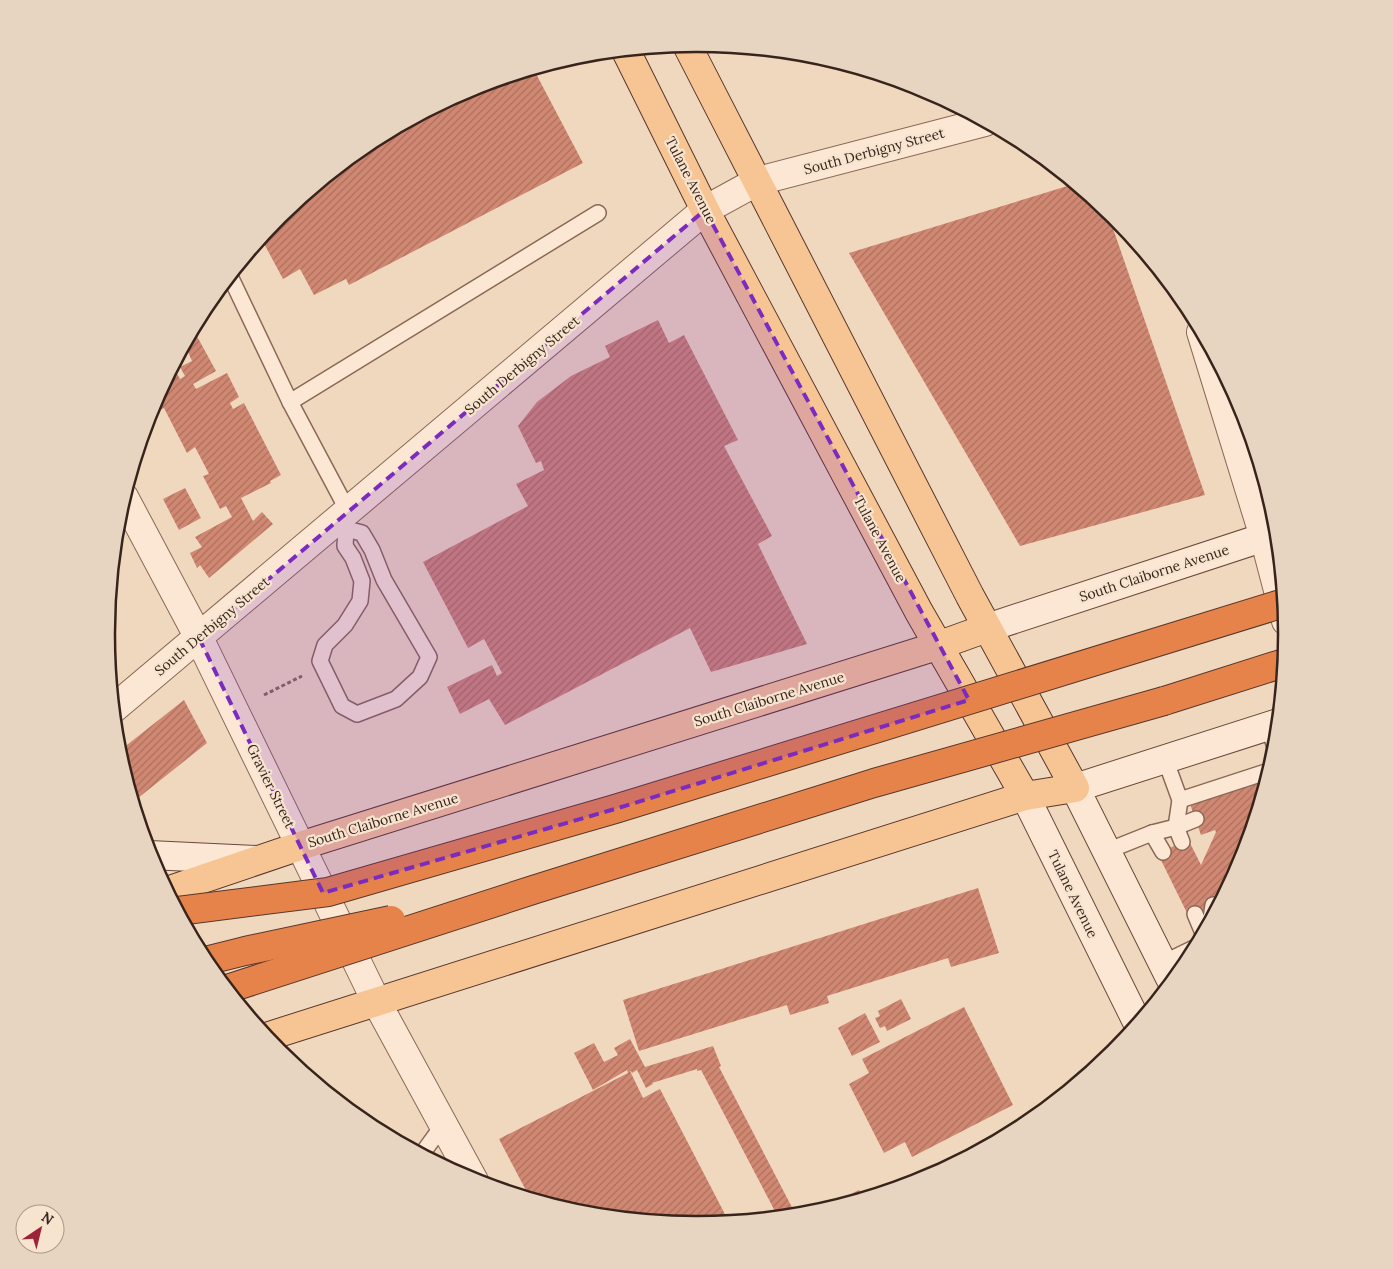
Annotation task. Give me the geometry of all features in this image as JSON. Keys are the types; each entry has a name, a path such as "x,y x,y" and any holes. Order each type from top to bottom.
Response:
{"highway":[{"path":"184,910 328,892 615,809 1277,605"},
{"path":"234,987 536,889 874,783 1154,704 1277,665"},
{"path":"214,960 264,947 536,889"}],"main road":[{"path":"274,1034 1025,796 1075,788 987,628 691,52"},
{"name":"Tulane Avenue","path":"629,56 705,210 937,646 1025,796"},
{"name":"South Claiborne Avenue","path":"174,889 300,846 937,646 987,628"}],"street":[{"name":"South Derbigny Street","path":"119,705 344,520 705,210 758,181 976,124"},
{"path":"1214,368 1268,526"},
{"name":"Gravier Street","path":"129,506 199,638 376,1001 468,1169"},
{"name":"South Claiborne Avenue","path":"987,628 1270,535"},
{"path":"1168,972 1075,788 1165,759 1270,734"},
{"name":"Tulane Avenue","path":"1025,796 1135,1017"},
{"name":"South Claiborne Avenue","path":"158,855 259,860"}],"lane":[{"path":"290,402 598,213"},
{"path":"233,283 344,520 345,546 362,581 360,600 345,625 325,645 320,661 342,706 357,714 396,699 420,678 429,657 384,580 372,550 362,533 344,520"},
{"path":"1165,759 1180,800 1176,828 1182,842"},
{"path":"1180,800 1261,773"},
{"path":"1107,851 1152,833 1176,828 1196,819"},
{"path":"1152,833 1163,852"},
{"path":"1195,914 1200,927"},
{"path":"426,1149 444,1125"}],"path":[{"path":"264,695 290,682"}],"highlighted area":[{"path":"705,210 969,700 615,809 323,893 199,638"}],"building":[{"path":"537,75 583,163 349,285 346,279 314,295 300,269 283,279 265,245 285,223 342,173 406,130 439,113 509,83"},
{"path":"1067,186 1113,228 1205,495 1020,546 849,253"},
{"path":"658,320 669,343 684,335 738,440 724,446 772,536 758,544 807,644 711,672 690,628 505,725 489,699 460,714 447,687 492,665 497,676 502,673 484,639 468,648 423,562 528,506 516,484 544,470 541,461 536,463 518,426 537,402 571,376 610,357 605,346"},
{"path":"197,336 216,371 193,384 196,389 227,373 239,397 230,403 233,409 244,403 281,475 270,481 271,483 241,498 253,521 262,512 273,524 209,578 200,565 197,568 190,553 202,547 195,537 232,517 226,506 220,509 203,476 209,474 195,447 187,453 164,408 160,410 177,373 180,379 185,376 180,367 192,361 188,351"},
{"path":"185,488 201,518 179,530 163,499"},
{"path":"184,700 207,743 138,798 126,746"},
{"path":"1259,781 1248,822 1211,906 1189,917 1158,854 1188,839 1201,865 1216,832 1215,830 1201,835 1190,804"},
{"path":"978,888 999,953 951,967 948,958 827,996 829,1003 790,1015 787,1005 639,1051 623,1000"},
{"path":"901,999 911,1019 887,1031 885,1026 880,1028 875,1018 880,1016 878,1011"},
{"path":"964,1007 1013,1105 912,1157 905,1142 884,1153 849,1084 869,1073 862,1059"},
{"path":"865,1013 880,1042 852,1056 838,1028"},
{"path":"630,1039 645,1067 713,1046 721,1066 719,1067 792,1208 775,1211 701,1070 697,1071 697,1069 652,1083 646,1088 637,1070 632,1073 630,1071 643,1098 660,1089 725,1215 658,1215 621,1212 526,1191 499,1139 628,1073 627,1070 593,1090 574,1053 594,1043 604,1062 618,1055 614,1048"},
{"path":"859,1190 861,1193 847,1197 843,1198"}]}
